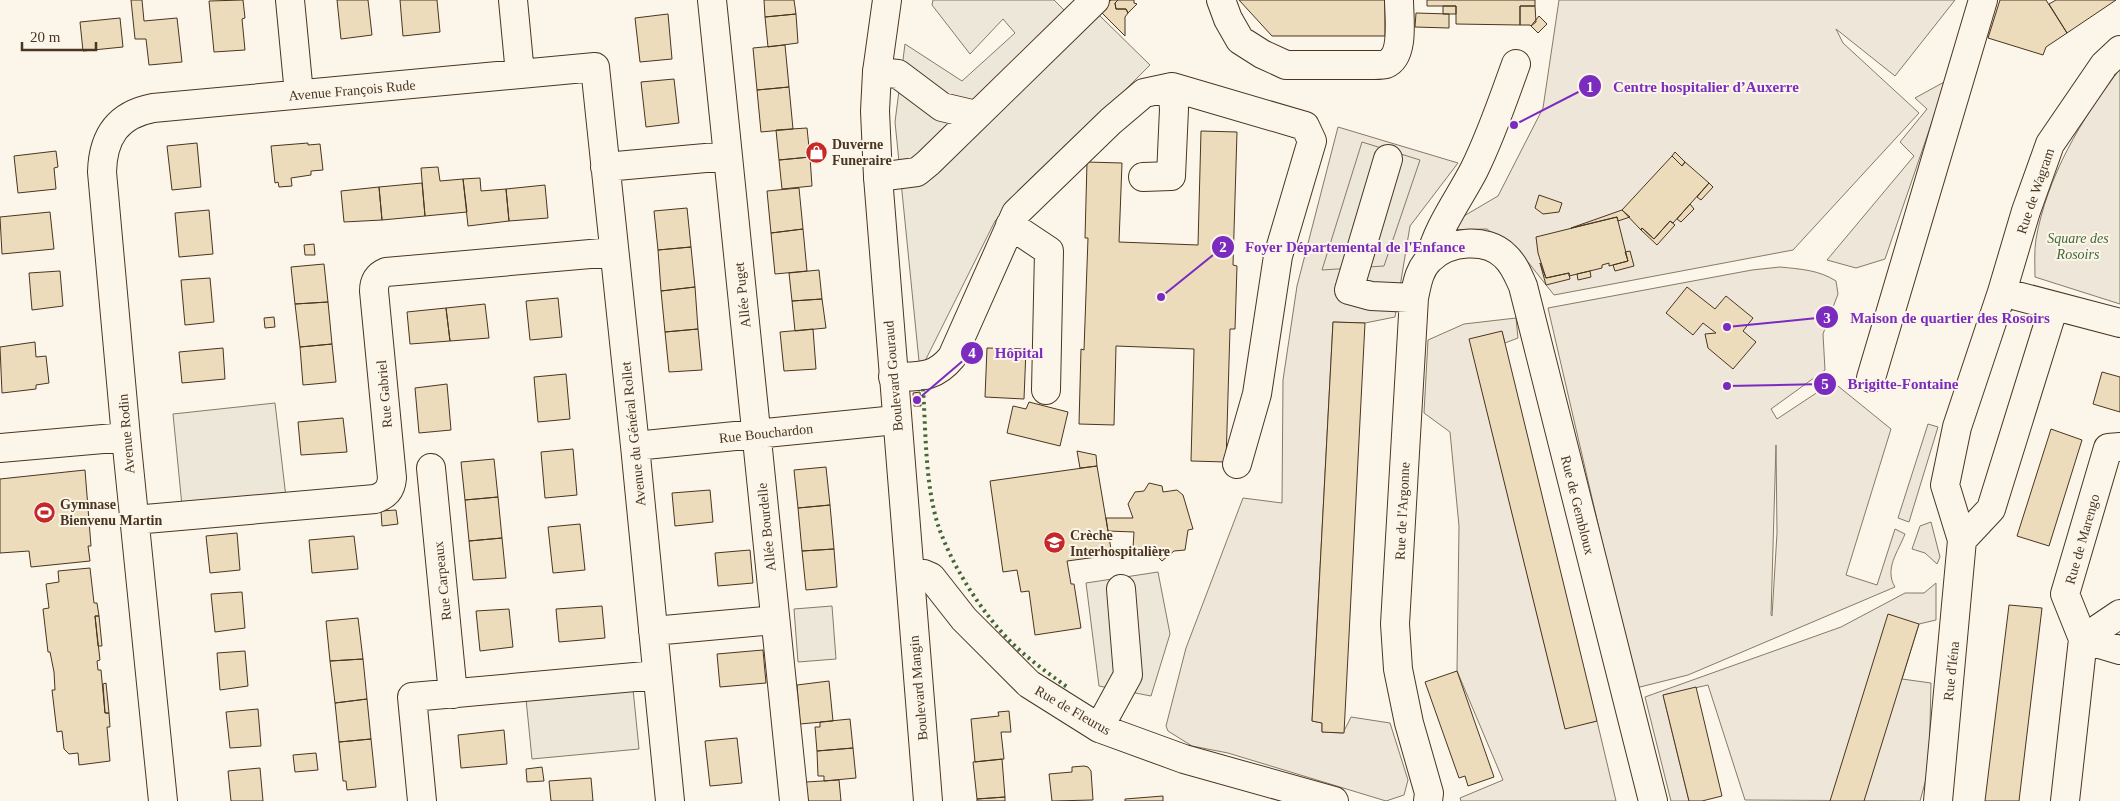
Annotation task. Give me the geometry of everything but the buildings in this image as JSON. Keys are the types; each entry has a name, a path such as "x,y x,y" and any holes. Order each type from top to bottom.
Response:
{"street":[{"path":"290,0 299,94"},
{"path":"513,0 520,74"},
{"name":"Allée Puget","path":"712,0 756,435"},
{"name":"Boulevard Gouraud","path":"887,0 877,72 875,111 896,420 910,574"},
{"path":"878,177 917,172 1095,0"},
{"path":"1221,0 1228,19 1240,40 1262,54 1286,65 1386,64 1400,45 1399,0"},
{"path":"1870,378 1983,0"},
{"name":"Rue de Wagram","path":"2002,292 2026,211 2050,144 2104,65 2120,50"},
{"name":"Rue de l'Argonne","path":"1428,801 1429,793 1409,723 1398,669 1395,624 1414,298 1419,274 1430,259 1434,242 1459,199 1489,140 1516,64"},
{"name":"Avenue François Rude","path":"115,129 132,115 153,108 595,67"},
{"name":"Avenue du Général Rollet","path":"595,67 670,801"},
{"path":"877,72 898,74 942,107 976,116"},
{"path":"1143,177 1171,176 1174,109 1172,87"},
{"path":"893,377 931,375 944,367 952,357 1016,213 1111,121 1144,93 1172,87 1305,126 1312,141 1278,256 1257,394 1237,464"},
{"name":"Avenue Rodin","path":"115,129 104,148 102,172 134,520 163,801"},
{"path":"605,167 728,156"},
{"path":"1388,159 1349,290 1371,296 1414,298"},
{"path":"1010,225 1049,251 1046,390"},
{"name":"Rue de Gembloux","path":"1430,259 1446,248 1464,244 1486,246 1504,255 1516,270 1523,286 1653,801"},
{"name":"Rue Gabriel","path":"134,520 375,499 383,496 388,492 392,478 374,291 376,280 386,272 613,252"},
{"path":"2002,292 2120,323"},
{"name":"Rue d'Iéna","path":"1938,801 1962,540 1944,484 1957,426 2002,292"},
{"path":"1962,540 1991,510 2054,306"},
{"name":"Rue Bouchardon","path":"635,446 896,420"},
{"name":"Allée Bourdelle","path":"756,435 794,801"},
{"path":"0,448 126,437"},
{"name":"Rue de Marengo","path":"2065,801 2083,639 2065,594 2108,448 2120,447"},
{"name":"Rue Carpeaux","path":"431,468 453,694"},
{"name":"Rue de Fleurus","path":"910,574 931,576 964,620 1029,684 1099,728 1184,759 1331,800"},
{"name":"Boulevard Mangin","path":"910,574 928,801"},
{"path":"1099,728 1128,675 1121,588"},
{"path":"2083,639 2120,614"},
{"path":"653,632 775,620"},
{"path":"2083,639 2120,650"},
{"path":"422,801 412,697 658,675"}],"green space":[{"path":"1559,0 1955,0 1895,76 1836,29 1843,43 1919,113 1793,250 1554,295 1528,262 1487,229 1440,230 1498,196 1543,108"},
{"name":"Square des Rosoirs","path":"2120,69 2120,304 2035,277 2035,248 2041,216 2057,171 2079,128"},
{"path":"1946,81 1885,259 1856,268 1827,260 1914,156 1900,142 1927,109 1915,98"},
{"path":"1338,127 1458,163 1410,226 1395,317 1365,323 1333,322 1312,721 1322,723 1322,732 1343,733 1351,717 1390,723 1408,780 1404,795 1386,801 1228,753 1192,746 1168,731 1166,726 1186,648 1243,498 1282,503 1283,380 1297,286"},
{"path":"1780,267 1802,269 1823,274 1836,281 1838,294 1823,334 1825,370 1771,409 1777,419 1833,382 1891,429 1846,575 1877,585 1895,529 1905,534 1891,567 1892,580 1895,587 1688,675 1636,688 1548,308 1752,270","holes":["1776,445 1777,533 1772,616"]},
{"path":"1516,318 1518,338 1505,343 1502,332 1470,340 1565,728 1597,721 1616,801 1461,801 1460,798 1503,780 1457,671 1459,526 1450,432 1424,413 1428,340 1464,324"},
{"path":"1928,424 1938,427 1909,522 1898,518"},
{"path":"1931,522 1940,557 1937,564 1925,553 1912,549 1920,526"},
{"path":"1936,583 1936,620 1919,624 1902,679 1931,683 1929,768 1920,801 1745,800 1708,685 1663,695 1689,801 1671,801 1645,697 1841,627 1905,593 1924,593"}],"shaded area":[{"path":"933,0 1054,0 1084,30 1099,15 1150,65 995,221 920,371 895,122 905,44 962,81 1015,33 1003,19 970,54 932,5"},
{"path":"1362,142 1420,160 1384,266 1322,270"},
{"path":"275,403 287,506 183,516 173,414"},
{"path":"1158,572 1170,634 1151,696 1099,686 1086,583"},
{"path":"832,606 836,659 798,662 794,609"},
{"path":"633,689 639,749 532,759 526,699"}],"hedge":[{"path":"923,389 930,490 937,522 950,554 978,602 1000,630 1038,666 1067,687"}],"place":[{"name":"Centre hospitalier d’Auxerre","path":"1514,125"},
{"name":"Duverne Funeraire","path":"816,152"},
{"name":"Foyer Départemental de l'Enfance","path":"1161,297"},
{"name":"Maison de quartier des Rosoirs","path":"1727,327"},
{"name":"Brigitte-Fontaine","path":"1727,386"},
{"name":"Hôpital","path":"917,400"},
{"name":"Gymnase Bienvenu Martin","path":"44,512"},
{"name":"Crèche Interhospitalière","path":"1054,543"}]}
